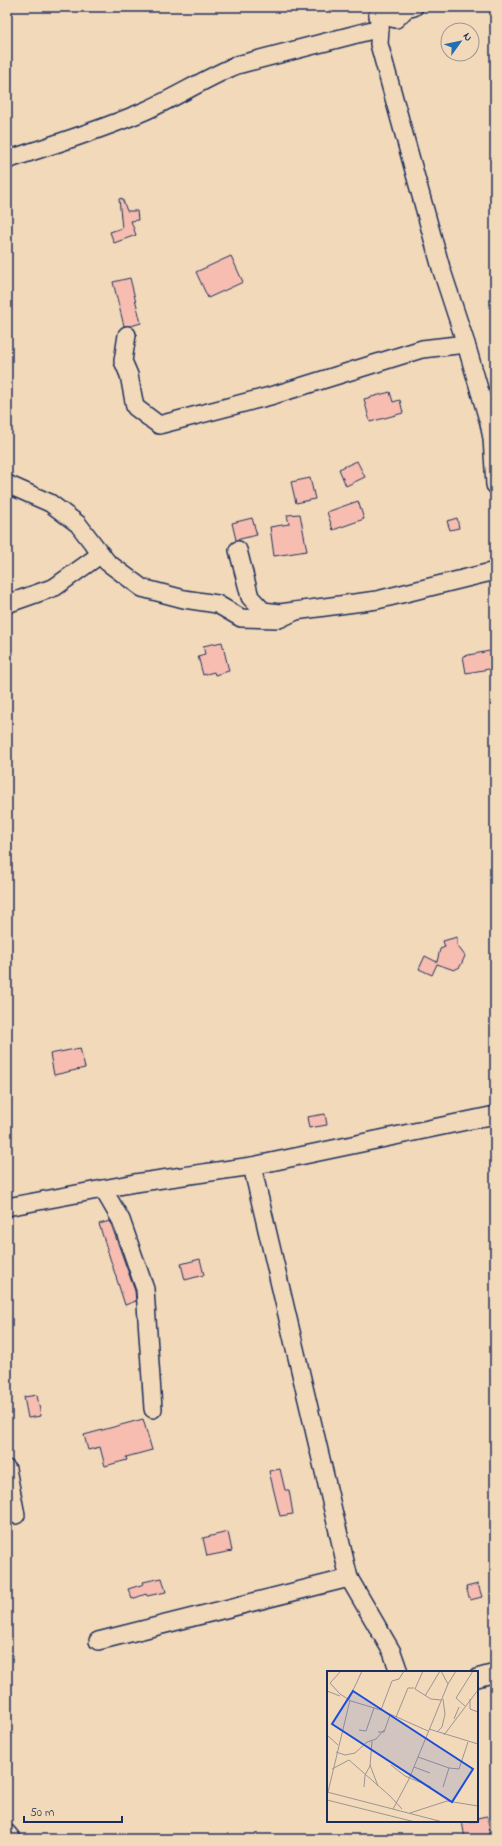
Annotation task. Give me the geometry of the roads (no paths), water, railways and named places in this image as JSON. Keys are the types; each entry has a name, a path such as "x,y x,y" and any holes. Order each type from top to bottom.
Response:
{"street":[{"path":"7,160 115,124 149,109 218,73 237,65 381,14 396,18 406,9 414,7"},
{"path":"381,14 379,44 441,268 493,431 495,485"},
{"path":"127,335 123,361 129,375 135,407 159,425 274,395 422,348 466,344"},
{"path":"7,484 50,503 78,524 107,562 142,588 184,599 217,604 241,618 279,619 296,611"},
{"path":"238,550 250,597 263,612 280,613 377,600 495,571"},
{"path":"7,604 55,587 101,554"},
{"path":"7,1207 103,1189 252,1166 495,1115"},
{"path":"252,1166 349,1578 392,1652 399,1671"},
{"path":"103,1189 121,1220 145,1289 153,1409"},
{"path":"7,1469 16,1516"},
{"path":"98,1641 349,1578"},
{"path":"478,1678 495,1673"},
{"path":"7,1833 12,1839"}]}
